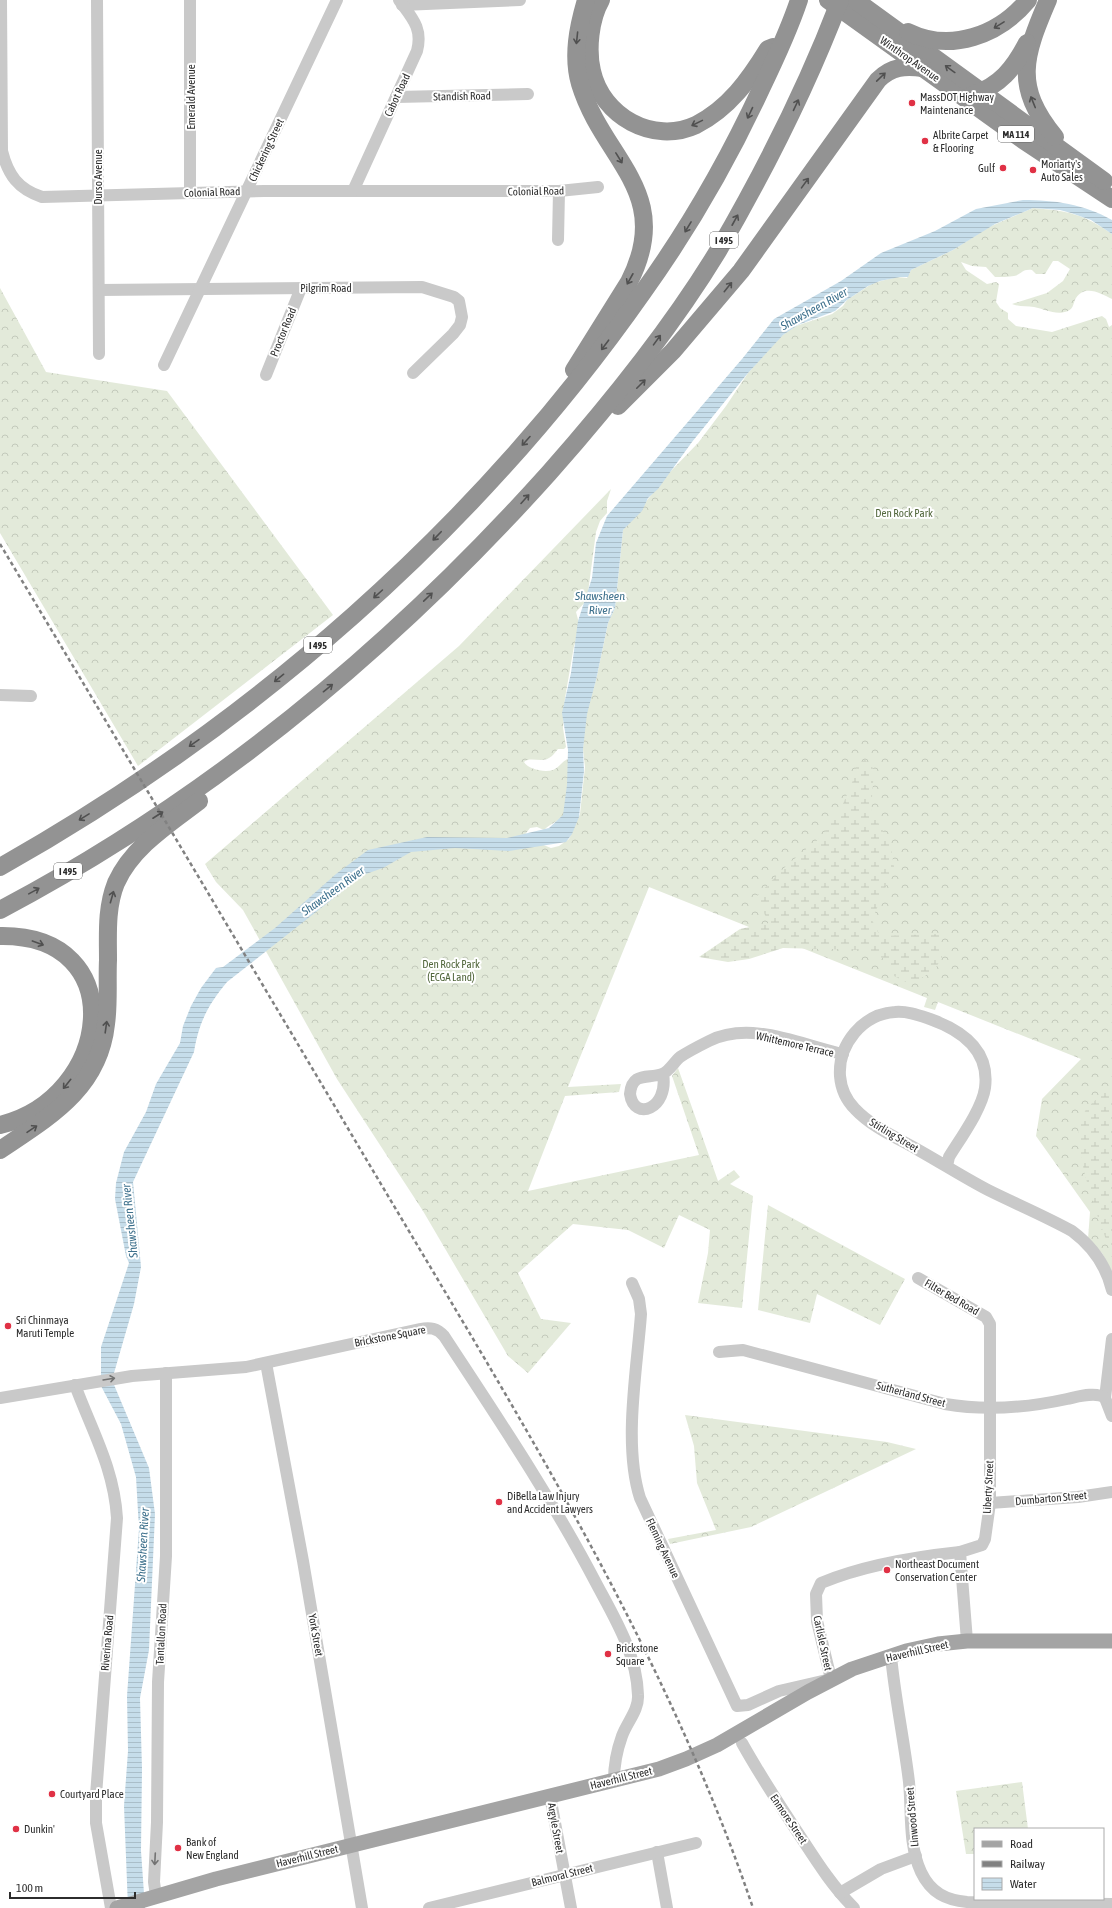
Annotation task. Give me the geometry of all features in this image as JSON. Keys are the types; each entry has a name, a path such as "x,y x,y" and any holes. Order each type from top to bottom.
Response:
{"highway":[{"path":"552,412 587,348 629,282 637,267 644,242 644,213 631,176 596,119 580,84 576,59 580,24 586,0"},
{"path":"601,0 595,14 590,41 592,71 596,84 604,99 624,118 645,129 669,131 686,128 715,113 744,86 768,50 784,40"},
{"name":"Winthrop Avenue","path":"827,0 923,68 973,94 1071,156 1112,187"},
{"name":"I 495","path":"0,910 52,881 139,838 184,805 380,643 499,528 590,426 656,341 717,252 788,123 827,34 840,0"},
{"name":"Winthrop Avenue","path":"855,0 884,20 1068,171 1112,199"},
{"path":"884,20 915,35 930,40 946,42 962,40 976,36 999,26 1028,0"},
{"path":"973,94 999,82 1016,62 1032,36 1048,0"},
{"name":"I 495","path":"0,867 117,796 226,720 348,621 407,567 489,483 552,412 616,331 678,242 735,144 784,40 798,5"},
{"path":"1032,36 1027,68 1030,98 1045,126 1071,156"},
{"path":"590,426 606,416 643,382 709,310 757,250 878,80 888,71 900,67 923,68"},
{"path":"0,1150 62,1107 84,1084 95,1065 102,1045 106,1024 109,907 116,884 139,838"},
{"path":"0,936 35,941 54,949 67,958 79,970 86,982 90,995 93,1016 90,1036 85,1053 77,1070 65,1086 51,1101 34,1112 16,1121 0,1125"}],"main road":[{"name":"Haverhill Street","path":"116,1908 216,1879 659,1769 717,1745 831,1679 852,1669 891,1656 938,1644 967,1641 1112,1641"}],"street":[{"name":"Colonial Road","path":"1,0 2,151 10,174 19,185 30,194 42,198 247,191 559,191 598,187"},
{"name":"Durso Avenue","path":"97,0 99,354"},
{"name":"Emerald Avenue","path":"190,0 190,193"},
{"name":"Chickering Street","path":"164,365 337,0"},
{"path":"401,2 520,0"},
{"name":"Cabot Road","path":"353,191 420,41 419,31 401,2"},
{"name":"Standish Road","path":"396,97 528,94"},
{"path":"558,240 559,191"},
{"name":"Proctor Road","path":"266,375 301,288"},
{"name":"Pilgrim Road","path":"99,290 422,288 454,297 459,301 462,311 460,325 413,373"},
{"path":"0,695 31,696"},
{"name":"Stirling Street","path":"947,1166 949,1157 980,1103 985,1088 984,1071 976,1049 964,1036 950,1026 919,1015 906,1012 893,1012 870,1020 858,1028 847,1043 840,1063 841,1078 845,1094 854,1108 875,1126 987,1189 1058,1224 1082,1239 1098,1258 1105,1270 1112,1290"},
{"name":"Whittemore Terrace","path":"663,1074 679,1058 712,1039 741,1033 768,1035 843,1054"},
{"name":"Filter Bed Road","path":"918,1278 986,1317"},
{"name":"Fleming Avenue","path":"632,1283 639,1299 641,1314 632,1424 631,1455 634,1481 640,1498 737,1706 748,1704 779,1691 831,1679"},
{"name":"Liberty Street","path":"960,1552 982,1544 986,1539 990,1503 990,1324 986,1317"},
{"name":"Brickstone Square","path":"0,1398 132,1376 166,1372 235,1368 424,1328 435,1329 444,1336 528,1464 572,1538 628,1647 635,1674 638,1702 622,1736 614,1767 614,1780"},
{"path":"1112,1339 1105,1398 1112,1416"},
{"name":"Sutherland Street","path":"719,1352 743,1350 945,1404 973,1408 990,1409 1044,1404 1093,1395 1105,1398"},
{"name":"York Street","path":"266,1362 321,1666 362,1908"},
{"name":"Tantallon Road","path":"153,1897 157,1822 158,1682 166,1556 166,1372"},
{"name":"Riverina Road","path":"81,1384 110,1470 117,1512 96,1795 96,1823 116,1908"},
{"name":"Dumbarton Street","path":"990,1503 1112,1492"},
{"path":"960,1552 967,1641"},
{"name":"Carlisle Street","path":"831,1679 817,1621 816,1594 821,1584 837,1576 910,1558 960,1552"},
{"name":"Linwood Street","path":"891,1656 894,1692 908,1772 912,1829 916,1856 925,1879 935,1890 950,1900 1005,1903 1112,1904"},
{"name":"Enmore Street","path":"742,1743 766,1786 840,1893 854,1908"},
{"name":"Argyle Street","path":"550,1796 571,1908"},
{"name":"Balmoral Street","path":"429,1908 458,1905 565,1875 696,1842"},
{"path":"657,1852 666,1908"},
{"path":"840,1893 882,1869 916,1856"}],"green space":[{"path":"1033,208 1066,212 1093,222 1112,234 1112,299 1094,291 1084,292 1076,298 1068,311 1059,313 1012,304 1047,293 1063,281 1070,269 1058,261 1053,261 1045,274 1036,274 1032,270 1028,270 1014,276 1000,277 995,277 986,267 972,266 961,262 966,270 987,284 996,282 999,284 996,302 1000,308 1008,313 1008,319 1016,326 1052,332 1102,316 1106,319 1109,327 1112,325 1112,1272 1102,1253 1088,1239 1090,1212 1036,1136 1042,1099 1081,1059 938,1002 935,1010 924,1007 927,998 649,887 568,1087 621,1084 619,1092 565,1096 528,1191 699,1155 672,1076 678,1068 718,1181 734,1170 740,1177 730,1184 753,1196 742,1308 698,1303 708,1253 710,1230 679,1215 664,1248 628,1230 573,1224 518,1273 541,1319 571,1323 528,1373 508,1356 423,1211 337,1079 243,910 216,882 205,864 459,646 611,489 607,501 607,513 600,521 596,532 587,600 576,612 580,627 574,646 565,698 563,728 566,747 564,749 558,749 549,758 543,760 526,760 524,762 529,767 541,771 549,771 555,769 568,759 569,771 566,814 544,830 537,827 530,828 523,837 551,848 559,846 569,839 580,814 585,767 583,749 585,718 596,680 608,623 615,608 623,530 669,473 698,443 726,406 748,373 780,337 796,326 832,314 843,306 847,300 873,283 897,277 907,278 911,270 953,250 989,227"},
{"path":"0,288 46,372 167,391 333,615 138,766 0,533"},
{"path":"865,760 874,769 871,811 890,842 894,867 872,920 880,936 939,934 942,957 934,971 910,984 894,976 886,960 867,950 783,948 749,959 728,962 699,957 740,929 769,923 756,897 787,865 821,837 840,811 856,773 856,765"},
{"path":"1107,1090 1112,1092 1112,1254 1088,1186 1083,1166 1079,1131 1083,1114 1092,1103"},
{"path":"768,1205 905,1279 880,1325 817,1294 810,1323 758,1310"},
{"path":"685,1415 887,1442 916,1449 751,1527 670,1544 668,1539 716,1530 697,1483 694,1446"},
{"path":"1022,1782 1028,1828 974,1828 974,1854 966,1854 956,1791"}],"water":[{"name":"Shawsheen River","path":"1023,200 1057,202 1091,210 1112,220 1112,234 1091,220 1071,213 1060,210 1033,208 995,224 953,250 911,270 908,277 880,281 868,286 847,300 835,311 798,325 783,335 748,373 692,442 658,489 648,498 642,511 623,530 615,608 608,623 587,714 583,749 584,771 579,817 572,834 566,842 509,851 455,848 411,852 383,868 363,875 227,982 205,1014 194,1052 133,1182 141,1267 134,1304 112,1380 149,1468 155,1514 149,1650 140,1698 142,1769 141,1851 145,1908 128,1908 124,1806 128,1751 127,1696 139,1529 136,1477 121,1424 101,1386 101,1347 129,1263 126,1256 115,1199 116,1183 124,1152 146,1112 156,1084 180,1043 183,1026 191,1006 201,988 216,968 223,967 275,928 336,874 368,850 427,837 507,838 549,828 563,815 567,785 568,750 562,713 571,673 578,621 592,578 596,543 607,516 742,359 774,319 841,281 881,253 935,231 976,209"}],"railway":[{"path":"0,544 497,1380 593,1550 639,1638 681,1726 719,1816 753,1908"}],"place":[{"name":"MassDOT Highway Maintenance","path":"912,103"},
{"name":"Albrite Carpet & Flooring","path":"925,141"},
{"name":"Gulf","path":"1003,168"},
{"name":"Moriarty's Auto Sales","path":"1033,170"},
{"name":"Sri Chinmaya Maruti Temple","path":"8,1326"},
{"name":"DiBella Law Injury and Accident Lawyers","path":"499,1502"},
{"name":"Northeast Document Conservation Center","path":"887,1570"},
{"name":"Brickstone Square","path":"608,1654"},
{"name":"Courtyard Place","path":"52,1794"},
{"name":"Dunkin'","path":"16,1829"},
{"name":"Bank of New England","path":"178,1848"}],"park label":[{"name":"Den Rock Park","path":"904,513"},
{"name":"Den Rock Park (ECGA Land)","path":"451,970"}]}
